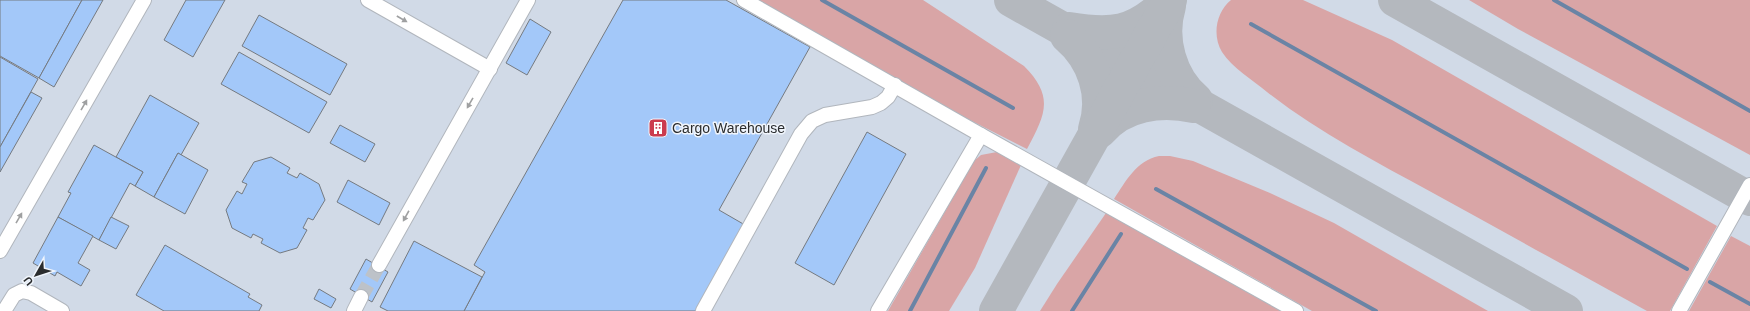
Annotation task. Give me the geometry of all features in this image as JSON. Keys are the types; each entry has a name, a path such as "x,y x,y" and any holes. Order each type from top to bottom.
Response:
{"lane":[{"path":"0,252 144,0"},
{"path":"368,0 490,69"},
{"path":"379,265 528,0"},
{"path":"744,0 981,135 1296,311"},
{"path":"703,311 801,134 812,121 825,115 872,107 881,103 888,97 895,85"},
{"path":"878,311 981,135"},
{"path":"1679,311 1750,185"},
{"path":"4,311 14,295 22,291 31,293 62,311"},
{"path":"354,311 361,297"}],"shaded area":[{"path":"0,0 1750,0 1750,311 0,311"},
{"path":"758,0 923,0 1024,66 1034,77 1040,87 1044,106 1042,116 1027,149 966,118"},
{"path":"1231,0 1303,0 1392,40 1717,226 1670,311 1647,311 1369,158 1286,107 1237,69 1222,52 1217,39 1217,24 1222,11"},
{"path":"1469,0 1750,0 1750,155 1518,29"},
{"path":"997,152 1010,157 1021,165 975,268 949,311 888,311 974,161 981,155"},
{"path":"1159,156 1170,156 1193,161 1270,193 1334,223 1488,311 1312,311 1114,199 1127,179 1138,167 1144,162"},
{"path":"1106,213 1281,311 1040,311"},
{"path":"1731,236 1750,246 1750,311 1689,311"}],"building":[{"path":"0,0 82,0 39,78 0,56"},
{"path":"82,0 103,0 54,87 39,78"},
{"path":"186,0 225,0 193,57 164,40"},
{"name":"Cargo Warehouse","path":"623,0 726,0 810,47 719,210 745,225 697,311 464,311 485,272 474,265"},
{"path":"259,15 347,64 330,95 242,46"},
{"path":"530,19 551,32 527,75 506,63"},
{"path":"239,52 327,102 309,133 221,84"},
{"path":"0,57 38,79 0,147"},
{"path":"31,92 42,98 0,172 0,147"},
{"path":"150,95 199,123 181,155 178,153 154,197 135,186 143,172 116,157"},
{"path":"340,125 375,144 365,162 330,143"},
{"path":"867,132 906,154 834,285 795,263"},
{"path":"94,145 143,172 135,186 130,183 99,240 58,217 71,193 68,192"},
{"path":"178,153 208,170 185,214 154,197"},
{"path":"271,157 290,168 287,173 297,178 300,173 319,184 325,200 313,220 308,218 303,228 307,230 297,248 280,253 261,243 263,239 253,234 251,238 232,228 226,210 237,191 242,194 247,184 242,182 254,162"},
{"path":"348,180 390,203 379,225 337,202"},
{"path":"58,217 93,236 78,263 90,270 81,286 57,272 55,276 33,263"},
{"path":"111,217 129,226 116,249 99,240"},
{"path":"414,241 482,277 464,311 388,311 380,307"},
{"path":"165,245 250,294 248,297 262,305 259,311 164,311 136,295"},
{"path":"366,259 388,272 372,302 350,289"},
{"path":"319,289 336,299 331,308 314,299"}],"waterway":[{"path":"822,0 1013,108"},
{"path":"1554,0 1750,111"},
{"path":"1251,24 1687,269"},
{"path":"910,311 986,168"},
{"path":"1156,189 1376,311"},
{"path":"1072,311 1121,234"},
{"path":"1710,282 1750,304"}],"taxiway":[{"path":"1011,0 1566,311"},
{"path":"996,311 1170,0"},
{"path":"1395,0 1750,199"},
{"path":"1069,29 1097,32 1121,30 1132,27 1143,21 1166,3"},
{"path":"1169,6 1165,32 1169,57 1179,81 1196,100"},
{"path":"1067,36 1084,55 1095,78 1099,103 1095,129"},
{"path":"1100,131 1109,122 1131,109 1168,103 1194,106"}],"tunnel":[{"path":"361,297 379,265"}],"place":[{"name":"Cargo Warehouse","path":"658,128"}]}
